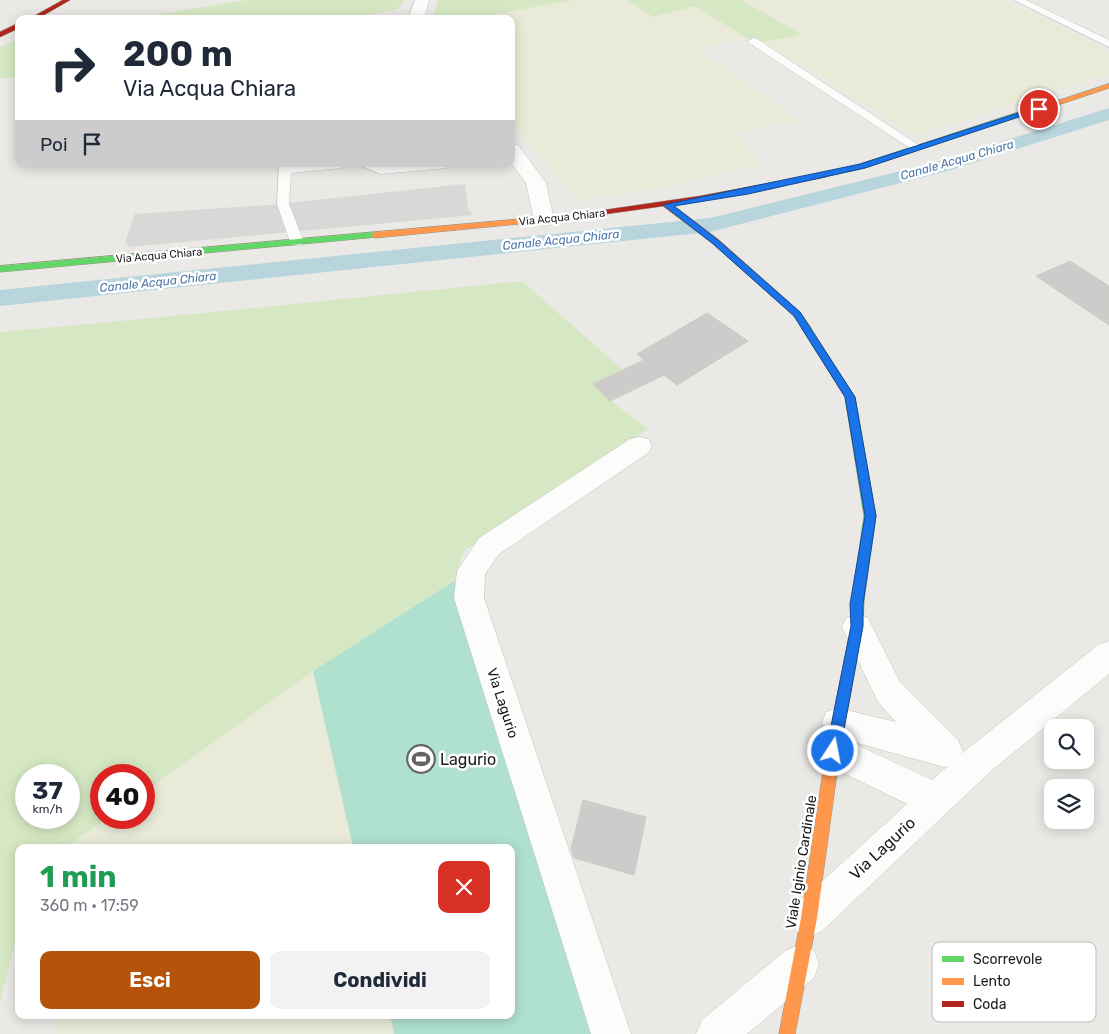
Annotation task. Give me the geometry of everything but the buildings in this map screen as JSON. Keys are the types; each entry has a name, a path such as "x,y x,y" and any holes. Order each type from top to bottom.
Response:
{"street":[{"path":"39,15 67,0"},
{"path":"417,15 422,0"},
{"path":"0,35 15,28"},
{"name":"Via Acqua Chiara","path":"0,270 544,220 667,205 748,191 862,166 1109,86"},
{"path":"515,155 536,183 544,220"},
{"name":"Viale Iginio Cardinale","path":"667,205 715,242 797,314 850,397 870,516 857,604 857,626 836,737 809,918 787,1034"},
{"name":"Via Lagurio","path":"611,1034 469,598 471,571 489,546 639,446"},
{"path":"857,626 889,692 944,750"},
{"name":"Via Lagurio","path":"809,918 934,799 978,760 1109,655"},
{"path":"836,737 944,750 978,760"},
{"path":"836,737 934,799"},
{"path":"716,1034 800,964"}],"lane":[{"path":"1019,0 1109,44"},
{"path":"754,41 917,148"},
{"path":"285,167 283,204 297,242"},
{"path":"372,167 381,170 414,167"}],"shaded area":[{"path":"465,184 468,209 474,215 129,247 125,242 135,214 269,205"}],"green space":[{"path":"245,0 405,0 398,9 368,15 156,15"},
{"path":"438,0 574,0 490,15 433,15"},
{"path":"574,0 627,0 653,17 695,6 745,37 698,49 800,121 734,132 763,165 642,191 577,200 515,127 515,15 490,15"},
{"path":"627,0 741,0 801,34 765,42 745,37 695,6 653,17"},
{"path":"741,0 1004,0 1109,52 1109,74 914,136 765,42 801,33"},
{"path":"15,40 15,77 0,79 0,47"},
{"path":"522,281 623,370 593,384 611,401 648,429 464,551 454,581 313,671 155,784 155,764 90,764 90,829 92,829 70,844 15,844 15,941 0,1003 0,332"},
{"name":"Lagurio","path":"454,581 594,1034 394,1034 391,1019 515,1019 515,844 352,844 313,671"},
{"path":"313,671 352,844 72,844 93,829 155,829 155,784"},
{"path":"57,1019 391,1019 394,1034 58,1034"}],"waterway":[{"name":"Canale Acqua Chiara","path":"0,298 710,225 940,167 1109,114"}],"traffic: fast":[{"path":"823,175 862,166 1028,112"},
{"path":"0,269 375,235"},
{"path":"807,329 850,397 870,516 858,600"}],"traffic: slow":[{"path":"1028,112 1109,86"},
{"path":"667,205 715,241 797,314 807,329"},
{"path":"375,235 577,216"},
{"path":"787,1034 809,918 833,751 857,627 858,600"}],"traffic: jam":[{"path":"39,15 67,0"},
{"path":"0,35 15,27"},
{"path":"577,216 700,198 823,175"}],"place":[{"name":"Lagurio","path":"421,759"}],"route":[{"path":"833,751 857,626 857,604 870,516 850,397 797,314 715,242 667,205 748,191 862,166 1039,109"}]}
